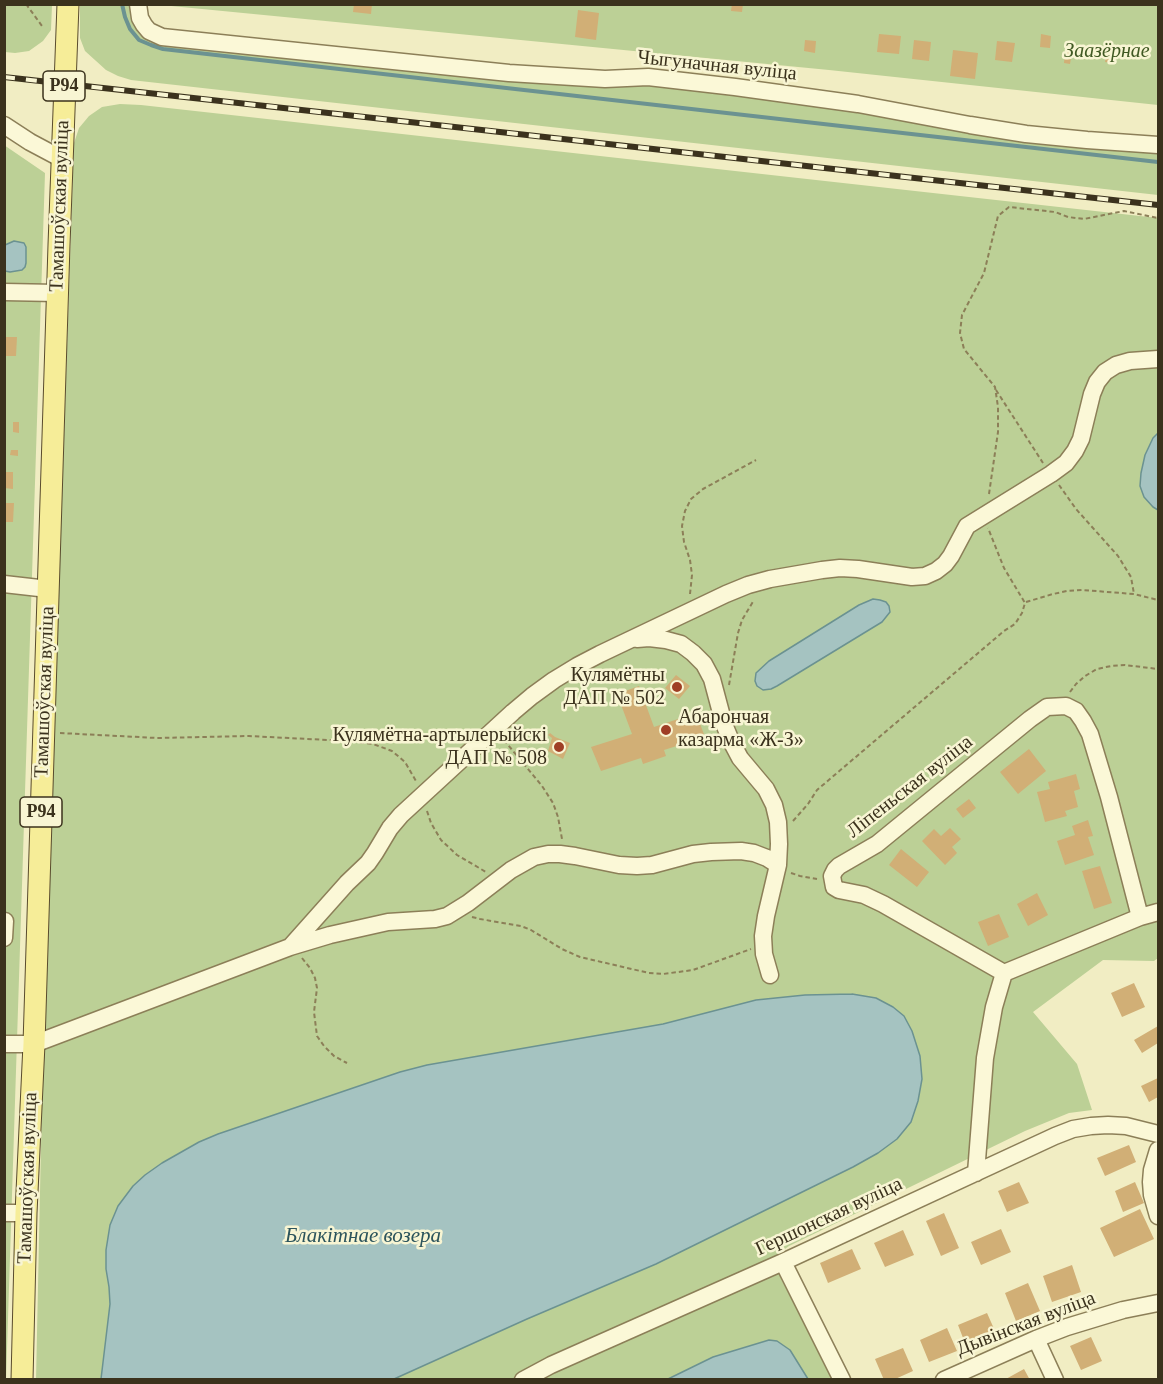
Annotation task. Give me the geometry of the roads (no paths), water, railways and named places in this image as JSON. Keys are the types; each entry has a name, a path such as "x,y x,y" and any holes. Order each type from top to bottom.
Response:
{"main road":[{"name":"Тамашоўская вуліца","path":"22,1380 68,4"}],"street":[{"name":"Чыгуначная вуліца","path":"138,4 140,18 144,25 149,31 162,37 542,76 605,79 648,76 858,104 1026,134 1158,145"},
{"path":"4,125 62,159"},
{"path":"4,292 57,293"},
{"path":"291,947 347,883 368,863 401,815 531,696 554,680 630,640 748,585 770,579 840,568 912,577 925,576 936,571 951,556 967,526 1066,463 1081,439 1097,382 1106,372 1116,365 1130,361 1158,359"},
{"path":"4,584 48,589"},
{"path":"630,640 649,638 681,644 693,652 704,664 712,680 724,724 740,758 766,789 774,805 778,822 778,865 766,916 764,944 764,954 770,975"},
{"name":"Ліпеньская вуліца","path":"1004,973 873,899 839,890 834,887 832,879 839,866 877,844 1047,707 1066,706 1076,711 1089,734 1109,797 1140,917"},
{"path":"4,1044 34,1044 291,947 371,925 435,919 458,910 517,866 534,857 560,854 637,866 652,865 693,854 741,851 754,853 778,865"},
{"path":"976,1173 985,1058 992,1016 1004,973 1140,917 1158,912"},
{"path":"4,938 5,921"},
{"name":"Гершонская вуліца","path":"523,1380 1073,1129 1090,1126 1126,1126 1158,1134"},
{"path":"1158,1150 1151,1182 1152,1196 1158,1216"},
{"path":"4,1213 26,1213"},
{"path":"783,1262 842,1380"},
{"name":"Дывінская вуліца","path":"944,1380 1036,1339 1093,1318 1158,1303"},
{"path":"1036,1339 1056,1380"}],"water":[{"path":"14,241 24,243 26,247 25,267 22,270 5,271 5,245"},
{"path":"1158,433 1158,510 1144,497 1140,486 1145,455"},
{"path":"873,599 886,602 889,606 890,612 882,622 777,686 763,690 757,686 756,673 769,661 859,605"},
{"name":"Блакітнае возера","path":"852,994 876,998 904,1016 912,1031 920,1056 922,1079 911,1122 897,1139 853,1167 656,1264 394,1379 101,1379 110,1304 106,1250 110,1225 118,1206 133,1186 162,1163 199,1142 400,1072 427,1065 663,1024 756,1000 805,995"},
{"path":"769,1340 777,1341 790,1350 808,1379 668,1379 713,1357"}],"waterway":[{"path":"122,4 130,29 139,40 163,49 1158,162"}],"railway":[{"path":"4,77 1158,205"}],"place":[{"name":"Кулямётны ДАП № 502","path":"677,687"},
{"name":"Абарончая казарма «Ж-З»","path":"666,730"},
{"name":"Кулямётна-артылерыйскі ДАП № 508","path":"559,747"}],"park label":[{"name":"Заазёрнае","path":"1107,52"}]}
